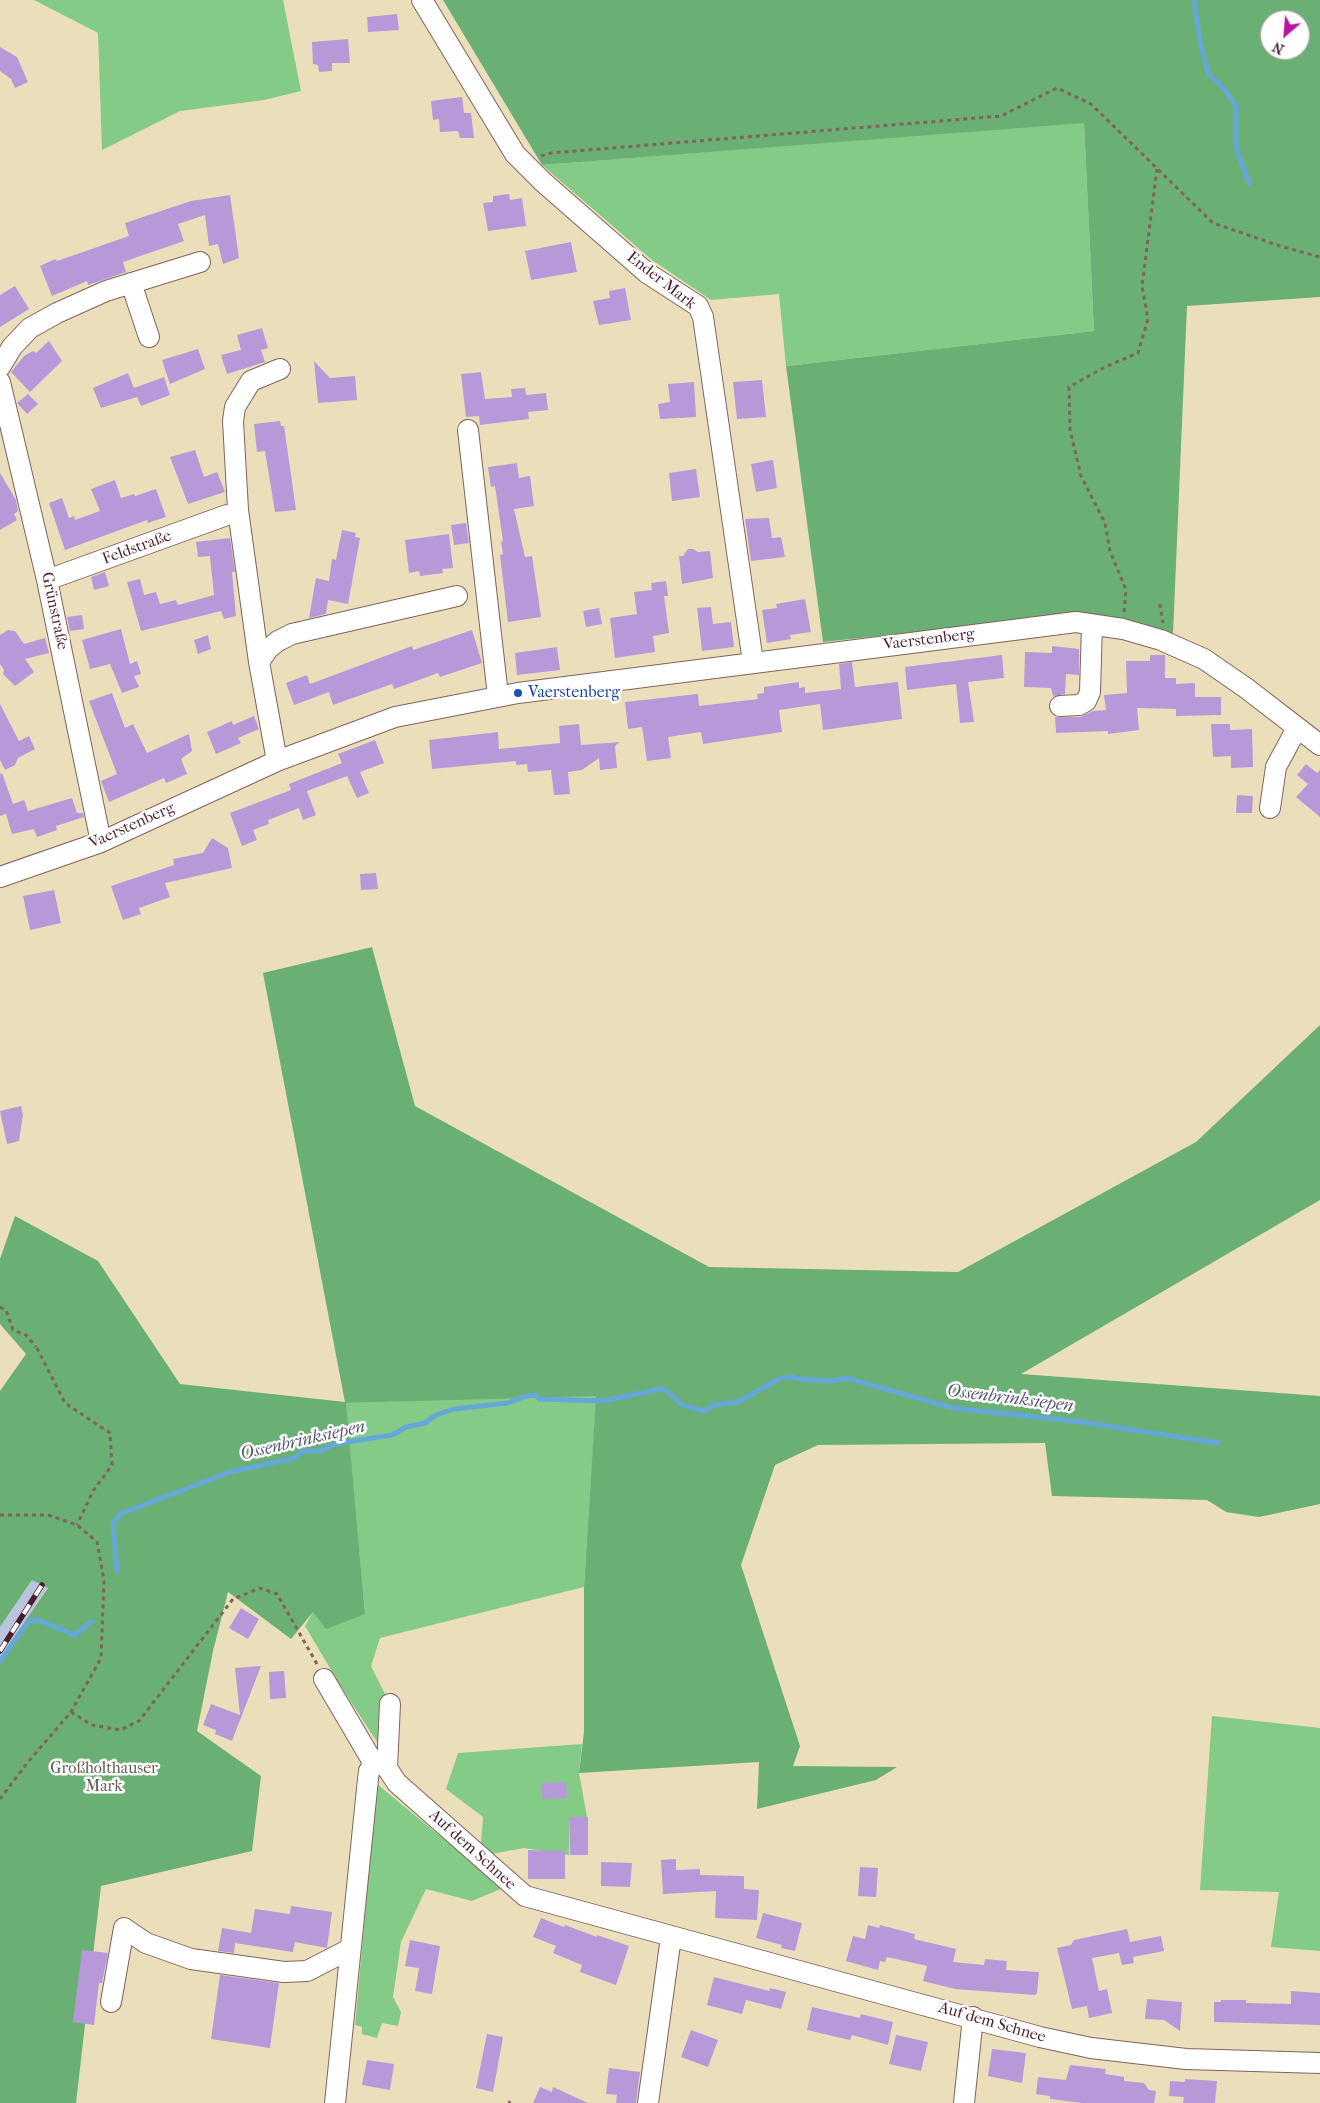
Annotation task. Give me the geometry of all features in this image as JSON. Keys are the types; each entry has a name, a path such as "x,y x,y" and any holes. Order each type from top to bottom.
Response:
{"street":[{"name":"Ender Mark","path":"422,0 500,130 523,162 647,273 698,306 703,317 753,662"},
{"path":"0,366 12,347 30,328 57,312 106,291 200,262"},
{"path":"131,284 149,337"},
{"path":"277,761 259,662 238,510 233,421 235,407 251,381 280,369"},
{"name":"Grünstraße","path":"0,382 47,580 101,842"},
{"path":"468,430 498,696"},
{"name":"Feldstraße","path":"47,580 227,516"},
{"path":"259,662 268,649 292,634 457,596"},
{"name":"Vaerstenberg","path":"0,877 101,842 277,761 395,717 498,696 1076,622 1123,629 1173,644 1204,659 1246,688 1320,745"},
{"path":"1060,706 1079,705 1086,701 1090,692 1092,624"},
{"path":"1270,808 1276,768 1297,728"},
{"name":"Auf dem Schnee","path":"324,1679 381,1766 397,1783 520,1893 671,1938 973,2017 1040,2037 1133,2054 1186,2059 1320,2063"},
{"path":"335,2103 369,1771 381,1766 390,1704"},
{"path":"111,2002 124,1928 146,1942 191,1959 284,1972 307,1971 350,1949"},
{"path":"648,2103 671,1938"},
{"path":"964,2103 973,2017"}],"path":[{"path":"523,162 551,154 1001,116 1057,88 1091,104 1213,223 1280,246 1320,257"},
{"path":"1123,629 1126,590 1110,551 1104,523 1082,476 1070,430 1069,387 1105,367 1138,353 1148,319 1142,286 1157,169"},
{"path":"0,1307 6,1310 13,1330 26,1334 37,1347 65,1403 110,1434 112,1465 93,1491 77,1525"},
{"path":"0,1515 48,1515 77,1525 97,1542 104,1580 101,1658 71,1712 28,1762 0,1799"},
{"path":"71,1712 92,1725 120,1730 139,1721 233,1599 260,1588 278,1594 298,1627 324,1679"}],"shaded area":[{"path":"32,1580 48,1587 0,1657 0,1627"}],"green space":[{"path":"34,0 283,0 301,91 264,100 180,111 102,150 98,33"},
{"path":"443,0 1320,0 1320,297 1187,306 1173,634 1080,614 823,642 786,366 1094,331 1084,123 542,165"},
{"path":"1084,122 1094,331 786,366 779,294 711,300 652,260 542,165"},
{"name":"Großholthauser Mark","path":"372,947 415,1106 709,1267 958,1272 1196,1142 1320,1025 1320,1200 1021,1374 1320,1396 1320,1504 1259,1517 1226,1512 1207,1500 1052,1496 1045,1443 818,1445 775,1465 741,1565 800,1746 793,1766 897,1767 876,1780 757,1809 759,1762 579,1773 584,1732 584,1587 596,1396 346,1403 365,1614 326,1629 313,1612 291,1639 228,1592 213,1651 197,1731 261,1776 252,1851 101,1886 76,2103 0,2103 0,1657 48,1588 32,1580 0,1627 0,1391 26,1354 0,1324 0,1259 15,1216 98,1261 180,1384 345,1402 263,973"},
{"path":"619,1369 596,1401 584,1587 380,1638 371,1666 390,1704 381,1748 305,1626 313,1612 365,1613 345,1403 405,1401"},
{"path":"1212,1716 1320,1728 1320,1951 1271,1947 1279,1892 1200,1890"},
{"path":"582,1744 579,1773 587,1817 569,1818 569,1855 524,1848 480,1856 483,1817 446,1789 458,1753"},
{"path":"377,1784 503,1888 472,1901 426,1889 401,1942 393,1997 401,2012 398,2026 382,2023 377,2038 362,2034 362,2027 355,2025"}],"building":[{"path":"397,14 399,30 368,32 367,17"},
{"path":"348,39 350,63 332,63 332,71 319,72 318,65 313,64 312,42"},
{"path":"0,47 17,57 28,82 15,88 11,79 0,71"},
{"path":"462,97 464,113 471,113 474,138 460,138 458,131 440,132 439,119 433,120 431,101"},
{"path":"509,194 510,200 522,198 526,226 488,231 483,203 493,202 493,196"},
{"path":"230,195 239,258 223,264 218,244 209,246 205,215 178,224 184,241 123,262 126,272 88,285 87,281 52,296 40,266 55,259 57,261 129,236 125,223 191,201"},
{"path":"571,242 577,272 531,280 525,251"},
{"path":"15,286 29,309 0,327 0,295"},
{"path":"625,288 631,320 599,325 593,301 610,298 609,291"},
{"path":"262,328 268,348 261,350 265,362 227,374 221,355 241,350 237,335"},
{"path":"49,341 62,361 30,392 11,372 24,356 33,351 36,353"},
{"path":"198,349 205,369 170,384 162,360"},
{"path":"314,361 330,378 355,376 357,400 318,403"},
{"path":"481,372 485,399 512,397 511,389 525,388 526,395 546,393 548,410 528,412 529,419 480,425 479,416 466,417 461,374"},
{"path":"128,373 134,388 164,377 170,395 141,406 137,397 101,408 93,388"},
{"path":"762,380 766,417 737,419 733,382"},
{"path":"694,382 696,417 660,419 658,404 670,402 668,384"},
{"path":"28,394 38,404 27,414 17,403"},
{"path":"280,421 281,426 284,426 296,510 275,512 265,451 257,452 254,424"},
{"path":"195,450 204,477 217,472 225,492 188,504 170,457"},
{"path":"773,460 777,488 756,492 751,464"},
{"path":"517,463 519,478 530,476 534,506 514,509 525,557 532,556 541,617 508,622 500,555 503,554 501,542 503,541 495,486 491,487 488,467"},
{"path":"696,469 700,497 672,501 669,473"},
{"path":"0,473 16,500 18,511 14,514 17,520 0,530"},
{"path":"115,480 121,498 134,494 135,496 156,489 166,517 148,523 147,520 65,550 49,503 62,498 69,518 74,516 75,520 100,511 91,489"},
{"path":"769,518 772,538 781,537 785,557 751,561 745,519"},
{"path":"466,523 469,543 454,545 451,525"},
{"path":"342,530 356,533 355,537 360,538 348,604 328,600 326,614 309,618 316,578 329,581 332,559 336,560"},
{"path":"449,534 453,568 442,569 443,573 420,576 419,571 409,573 405,540"},
{"path":"230,538 235,572 232,572 236,616 224,619 221,611 141,631 127,582 140,579 144,595 156,592 160,604 176,600 178,605 214,595 210,556 198,557 196,542"},
{"path":"688,549 698,552 710,551 713,578 682,584 679,556 683,556"},
{"path":"105,572 109,586 94,590 91,577"},
{"path":"666,581 668,596 664,596 669,633 653,636 655,652 615,658 610,618 637,614 634,592 652,590 651,583"},
{"path":"805,599 811,632 790,635 791,639 767,643 762,610 777,608 776,604"},
{"path":"711,607 713,624 731,622 734,647 702,651 697,608"},
{"path":"599,608 602,624 586,627 583,611"},
{"path":"82,615 84,629 70,631 67,617"},
{"path":"121,629 130,664 137,661 141,674 134,676 139,687 122,693 110,664 90,669 82,640"},
{"path":"8,630 15,631 24,644 45,638 49,653 25,659 34,672 15,686 3,674 4,670 0,664 0,635"},
{"path":"472,630 482,663 440,677 438,673 394,689 392,684 333,705 329,692 294,705 286,683 307,675 310,684 412,646 413,650"},
{"path":"208,635 211,649 198,654 194,640"},
{"path":"1052,646 1079,649 1079,675 1066,674 1065,694 1053,696 1051,688 1024,687 1025,652 1052,653"},
{"path":"557,647 560,670 517,675 515,653"},
{"path":"1002,655 1004,678 968,682 974,722 960,723 956,684 907,690 905,667"},
{"path":"1150,655 1165,655 1165,678 1176,678 1176,684 1195,683 1195,697 1221,697 1221,715 1176,716 1176,709 1137,708 1139,730 1108,734 1108,731 1056,733 1055,717 1080,717 1093,711 1106,710 1104,695 1127,693 1126,661 1150,661"},
{"path":"852,662 855,687 898,682 902,719 823,730 820,704 779,710 782,732 703,744 701,732 668,737 671,758 647,761 642,727 628,729 625,702 698,694 699,706 758,699 757,694 764,693 764,687 799,682 799,688 805,687 805,693 841,689 839,664"},
{"path":"112,693 125,728 133,724 147,753 189,734 192,751 181,759 187,774 166,783 164,778 109,802 101,781 117,774 89,701"},
{"path":"0,704 19,741 29,736 35,749 18,758 15,765 5,770 0,760"},
{"path":"254,716 259,729 238,738 241,743 216,754 207,732 232,721 233,725"},
{"path":"579,724 581,745 620,742 615,746 617,768 600,770 599,758 582,770 568,772 570,794 554,795 551,770 528,772 527,764 516,765 516,761 432,769 429,740 498,732 499,749 560,743 559,726"},
{"path":"1211,724 1230,724 1230,730 1252,729 1253,767 1231,768 1231,756 1213,757"},
{"path":"375,740 384,763 360,772 369,793 357,798 347,776 307,791 316,815 303,820 299,808 268,820 269,824 253,830 257,840 242,846 230,813 291,790 289,784 342,763 338,754"},
{"path":"1306,764 1317,773 1320,770 1320,817 1296,797 1308,784 1297,775"},
{"path":"2,773 13,804 24,800 28,811 72,798 77,813 83,813 84,817 56,826 57,830 37,837 34,829 12,834 6,814 0,816 0,774"},
{"path":"1237,795 1253,796 1252,813 1236,813"},
{"path":"212,838 228,848 232,868 165,883 170,897 139,908 141,914 123,920 111,886 174,865 173,859 203,853"},
{"path":"376,873 378,889 361,890 360,874"},
{"path":"54,890 61,923 30,930 23,896"},
{"path":"21,1106 23,1115 19,1141 7,1144 0,1111"},
{"path":"241,1608 259,1619 248,1639 229,1628"},
{"path":"261,1666 232,1741 215,1734 216,1730 203,1725 211,1704 240,1715 235,1668"},
{"path":"284,1671 286,1698 270,1699 269,1672"},
{"path":"566,1782 567,1798 543,1799 541,1783"},
{"path":"569,1817 588,1817 588,1855 570,1855"},
{"path":"528,1850 565,1851 565,1879 528,1879"},
{"path":"676,1859 676,1870 700,1869 700,1875 744,1876 744,1889 759,1890 757,1920 715,1918 716,1891 663,1894 661,1860"},
{"path":"601,1862 632,1863 630,1887 601,1886"},
{"path":"860,1867 878,1868 876,1897 858,1896"},
{"path":"291,1906 332,1912 327,1948 295,1942 293,1952 235,1943 234,1953 218,1951 222,1928 251,1933 255,1909 290,1914"},
{"path":"763,1913 802,1923 795,1951 781,1948 782,1945 756,1938"},
{"path":"541,1918 564,1927 565,1925 629,1946 616,1985 580,1972 582,1965 553,1953 556,1946 533,1937"},
{"path":"868,1925 879,1928 880,1925 915,1934 914,1939 956,1949 953,1962 984,1965 985,1959 1007,1961 1006,1970 1039,1972 1037,1993 1035,1995 955,1989 923,1981 927,1966 887,1957 885,1962 880,1961 878,1970 846,1961 853,1936 865,1939"},
{"path":"1127,1929 1130,1942 1161,1936 1164,1951 1133,1957 1134,1963 1122,1965 1119,1953 1092,1958 1099,1991 1107,1989 1112,2013 1089,2018 1087,2006 1072,2009 1057,1948 1071,1945 1074,1940"},
{"path":"410,1940 440,1946 432,1994 415,1991 419,1968 405,1966"},
{"path":"82,1950 108,1953 102,1983 99,1983 94,2025 73,2022"},
{"path":"220,1975 279,1983 270,2048 211,2039"},
{"path":"714,1977 769,1991 770,1988 786,1992 781,2009 746,2000 742,2014 707,2005"},
{"path":"1291,1991 1320,1993 1320,2025 1214,2022 1214,2002 1221,2002 1221,2000 1246,2000 1246,2003 1291,2004"},
{"path":"1147,1999 1182,2002 1180,2031 1164,2020 1145,2019"},
{"path":"812,2007 860,2018 861,2014 893,2022 888,2045 852,2035 850,2040 807,2030"},
{"path":"691,2030 718,2040 708,2067 681,2057"},
{"path":"487,2034 503,2037 493,2092 476,2088"},
{"path":"896,2035 928,2042 921,2071 889,2064"},
{"path":"992,2049 1026,2053 1022,2083 988,2076"},
{"path":"367,2060 394,2064 390,2090 362,2085"},
{"path":"1070,2065 1106,2069 1105,2074 1124,2077 1124,2081 1144,2083 1149,2090 1156,2091 1154,2103 1082,2103 1050,2099 1050,2096 1036,2094 1038,2077 1066,2080"},
{"path":"609,2068 640,2072 636,2103 616,2103 617,2095 606,2094"},
{"path":"1185,2079 1217,2081 1215,2103 1183,2103 1184,2097 1169,2096 1170,2081 1185,2082"},
{"path":"540,2087 552,2092 553,2087 588,2103 533,2103"}],"waterway":[{"path":"1194,0 1200,42 1208,73 1224,89 1236,106 1236,148 1249,183"},
{"name":"Ossenbrinksiepen","path":"117,1571 113,1524 120,1514 230,1472 295,1458 302,1451 321,1451 335,1444 392,1435 406,1427 425,1423 436,1415 454,1409 508,1403 526,1396 535,1395 539,1399 602,1401 661,1389 667,1391 682,1405 704,1411 714,1405 738,1402 781,1378 793,1377 832,1381 846,1378 953,1408 1081,1422 1218,1443"},
{"name":"Ossenbrinksiepen","path":"0,1661 29,1621 38,1620 75,1635 91,1622"}],"railway":[{"path":"0,1651 42,1585"}],"place":[{"name":"Vaerstenberg","path":"518,693"}]}
